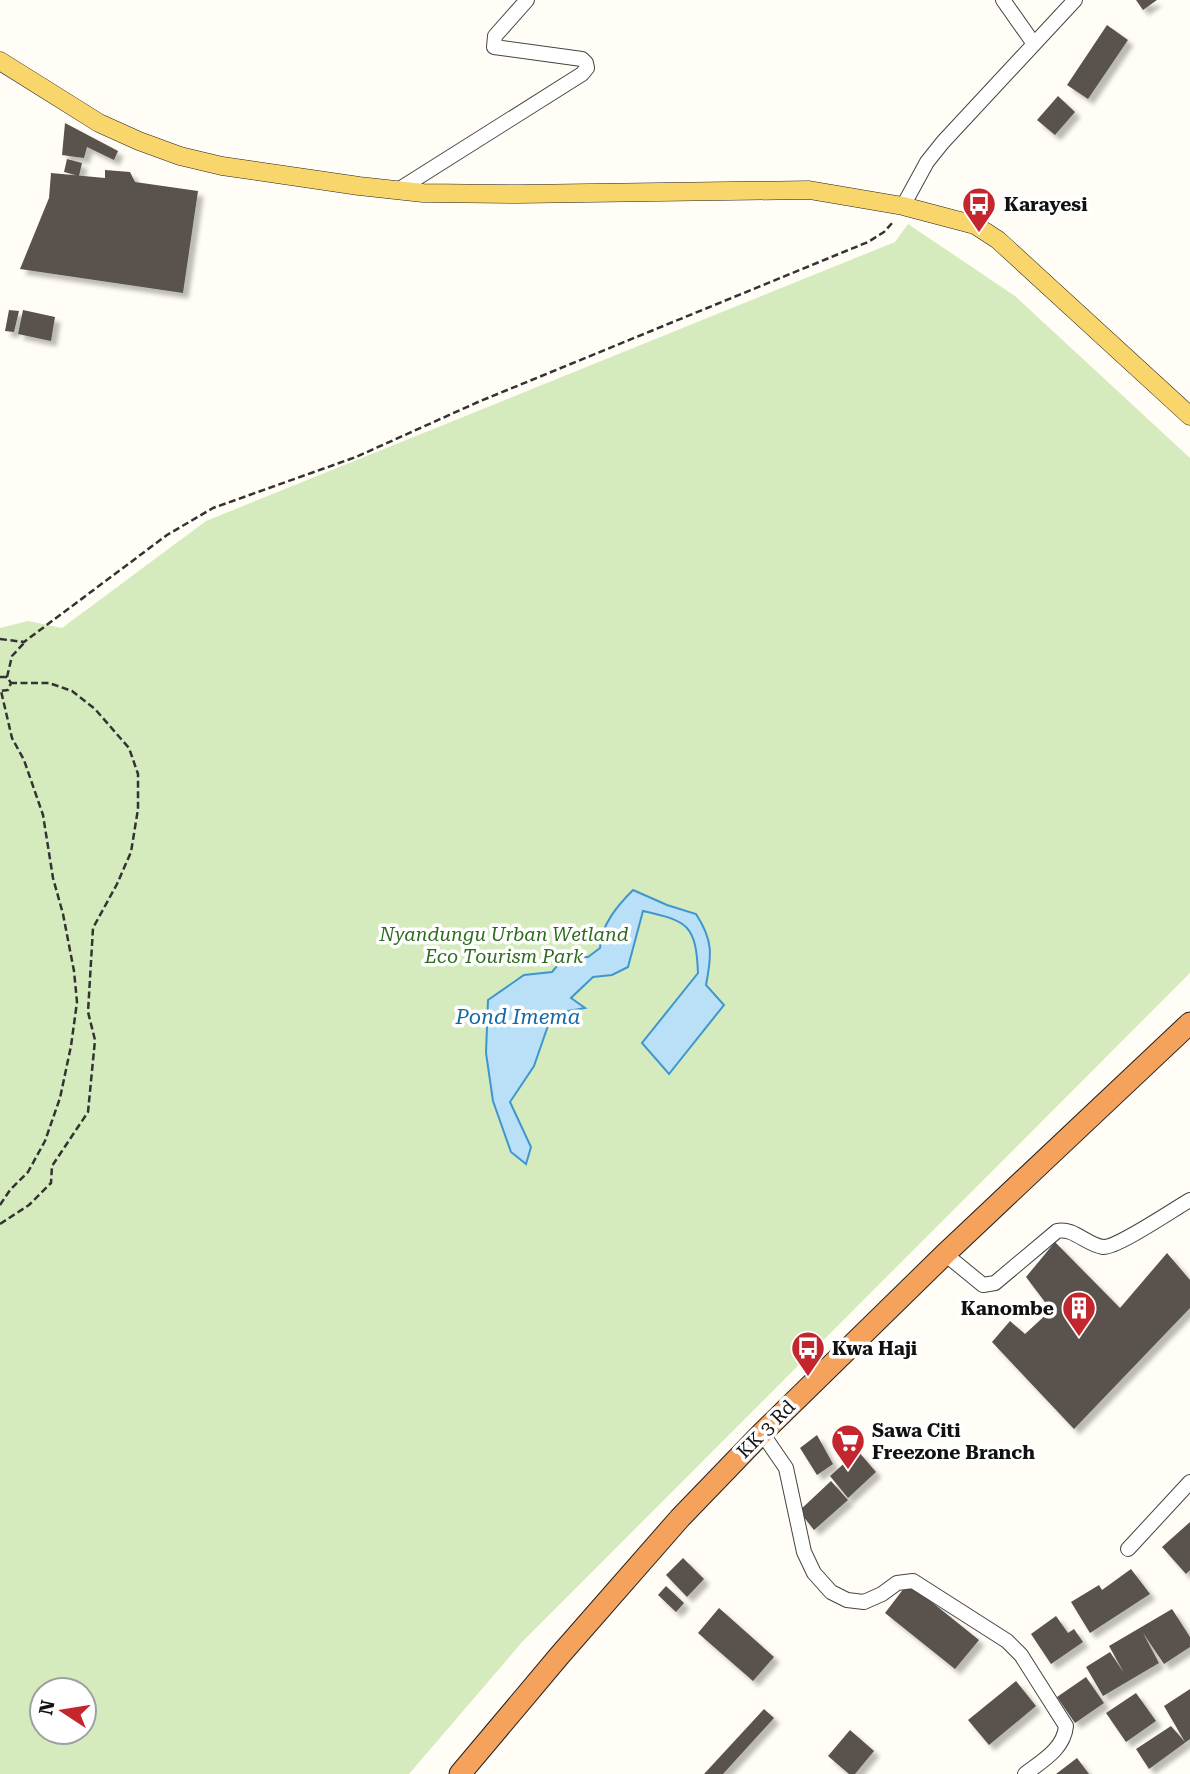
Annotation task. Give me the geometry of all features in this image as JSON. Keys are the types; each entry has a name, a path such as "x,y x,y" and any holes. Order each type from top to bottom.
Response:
{"highway":[{"name":"KK 3 Rd","path":"460,1774 672,1528 762,1433 945,1254 1189,1026"}],"main road":[{"path":"0,61 99,123 180,156 222,166 398,190 519,194 808,190 903,206 975,225 988,231 1190,416"}],"street":[{"path":"398,190 582,74 587,68 582,59 494,47 495,36 527,0"},
{"path":"1003,0 1034,44"},
{"path":"903,206 928,162 943,142 1075,0"},
{"path":"945,1254 983,1285 989,1286 1057,1231 1068,1231 1095,1245 1113,1247 1190,1200"},
{"path":"762,1433 786,1468 804,1552 814,1573 831,1592 847,1600 864,1602 897,1583 913,1581 1007,1641 1021,1655 1066,1726 1065,1737 1056,1749 1025,1774"},
{"path":"1128,1549 1190,1482"}],"path":[{"path":"11,683 7,677 12,656 24,642 167,535 213,508 356,457 478,402 868,242 892,224 903,206"},
{"path":"0,639 24,642"},
{"path":"0,677 7,677"},
{"path":"0,1205 28,1172 45,1141 60,1098 77,1002 68,937 52,878 43,815 24,760 12,738 0,691 8,690 11,683"},
{"path":"0,1224 29,1205 51,1183 52,1166 88,1112 95,1040 88,1012 93,928 131,852 138,808 138,774 129,748 95,709 72,691 49,683 11,683"}],"green space":[{"name":"Nyandungu Urban Wetland Eco Tourism Park","path":"908,224 1015,296 1190,458 1190,973 523,1641 409,1774 0,1774 0,628 28,621 62,628 206,521 895,242"}],"water":[{"name":"Pond Imema","path":"633,890 696,914 706,932 710,948 706,985 724,1005 669,1074 642,1043 698,973 695,944 692,935 680,922 643,911 628,967 612,975 593,977 571,998 585,1008 552,1014 534,1066 510,1102 531,1147 526,1164 511,1152 493,1101 486,1053 488,1000 524,975 552,972 557,966 558,956 588,957 600,948 603,931 616,909"}],"building":[{"path":"1136,0 1157,0 1143,10"},
{"path":"1107,25 1128,40 1088,99 1067,85"},
{"path":"1058,96 1075,112 1055,135 1037,120"},
{"path":"65,123 118,151 114,160 87,147 84,158 62,155"},
{"path":"67,159 82,163 79,176 64,172"},
{"path":"105,170 130,172 135,182 198,191 183,293 20,269 49,198 51,173 105,178"},
{"path":"9,310 19,311 14,332 5,331"},
{"path":"23,310 55,317 51,341 18,334"},
{"name":"Kanombe","path":"1055,1242 1120,1308 1167,1253 1190,1280 1190,1308 1074,1429 992,1342 1010,1321 1025,1334 1051,1310 1026,1277"},
{"path":"817,1435 833,1464 817,1475 800,1448"},
{"path":"858,1451 876,1472 848,1498 830,1476"},
{"path":"831,1481 848,1500 814,1530 799,1511"},
{"path":"1190,1522 1190,1570 1186,1574 1162,1547"},
{"path":"683,1558 704,1579 687,1597 666,1575"},
{"path":"1131,1569 1150,1594 1090,1633 1071,1602 1099,1585 1102,1590"},
{"path":"908,1583 979,1640 955,1669 885,1613"},
{"path":"666,1586 684,1603 676,1612 658,1595"},
{"path":"719,1608 774,1657 753,1681 698,1633"},
{"path":"1172,1609 1190,1637 1190,1647 1164,1664 1143,1633 1159,1663 1103,1696 1086,1667 1110,1652 1124,1673 1109,1646"},
{"path":"1056,1616 1068,1633 1074,1629 1083,1642 1051,1664 1031,1634"},
{"path":"1086,1677 1104,1703 1075,1723 1057,1697"},
{"path":"1016,1681 1036,1706 989,1745 968,1720"},
{"path":"1190,1689 1190,1739 1149,1769 1136,1749 1171,1726 1185,1742 1164,1706"},
{"path":"1136,1693 1156,1721 1126,1742 1106,1713"},
{"path":"764,1709 774,1718 723,1774 704,1774"},
{"path":"850,1730 874,1751 855,1774 849,1774 828,1756"},
{"path":"1077,1758 1089,1774 1056,1774"}],"place":[{"name":"Karayesi","path":"979,234"},
{"name":"Kanombe","path":"1079,1338"},
{"name":"Kwa Haji","path":"808,1378"},
{"name":"Sawa Citi Freezone Branch","path":"848,1471"}]}
